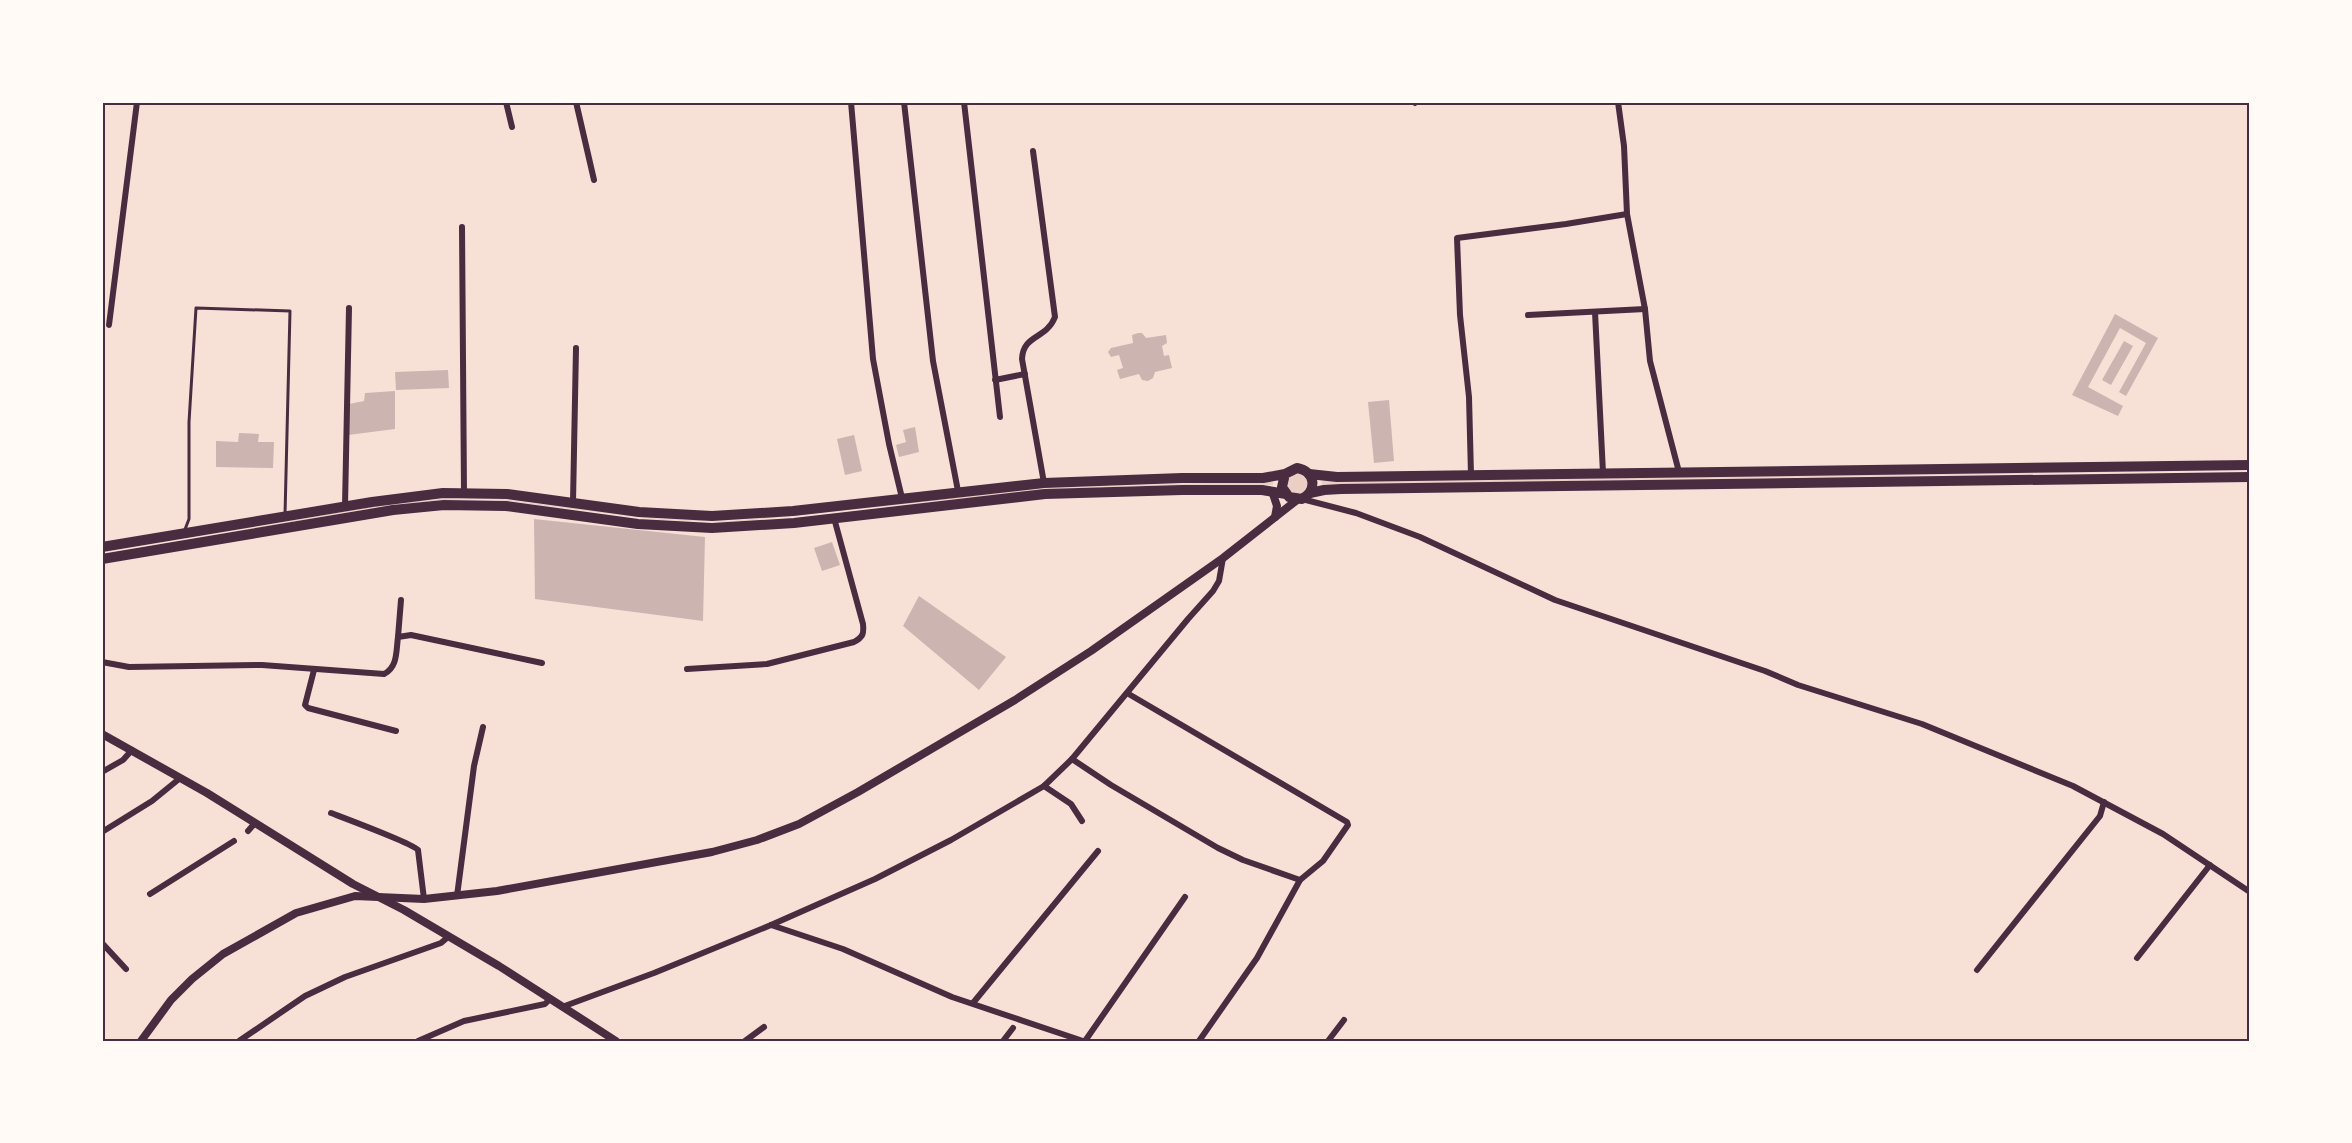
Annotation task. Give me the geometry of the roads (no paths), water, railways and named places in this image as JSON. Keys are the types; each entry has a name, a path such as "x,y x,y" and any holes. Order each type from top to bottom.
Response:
{"main road":[{"path":"1280,489 1297,468 1309,474 1337,477 2250,465"},
{"path":"1303,497 1313,483 1309,474"},
{"path":"102,547 345,506 464,492 517,495 639,512 712,516 793,511 1044,483 1149,478 1263,478 1280,489 1303,497 1324,490 1353,489 2250,477"},
{"path":"102,559 393,510 444,505 506,506 638,524 712,528 834,519 1045,494 1280,489"}],"street":[{"path":"109,325 137,102"},
{"path":"506,102 512,127"},
{"path":"576,102 594,180"},
{"path":"851,102 873,359 902,498"},
{"path":"904,102 933,361 958,492"},
{"path":"964,102 1000,417"},
{"path":"1618,102 1624,146 1627,214 1645,309 1650,361 1679,472"},
{"path":"1033,151 1055,317 1051,328 1029,341 1022,349 1044,483"},
{"path":"1471,475 1457,238 1627,214"},
{"path":"462,227 464,492"},
{"path":"345,506 349,308"},
{"path":"1528,315 1645,309"},
{"path":"1595,312 1603,473"},
{"path":"573,502 576,348"},
{"path":"995,380 1025,374"},
{"path":"1275,517 1280,489"},
{"path":"141,1041 171,1000 223,954 296,913 355,896 424,899 497,891 712,852 758,840 799,824 1015,700 1143,616 1303,497 1356,513 1420,537 1555,600 1765,671 1798,685 1922,724 2073,786 2163,834 2250,892"},
{"path":"687,669 767,664 854,642 861,638 864,633 863,624 834,519"},
{"path":"561,1007 654,973 771,925 884,874 988,819 1044,786 1072,759 1214,591 1219,581 1223,558"},
{"path":"102,662 129,667 262,665 384,674 391,670 395,662 401,600"},
{"path":"398,637 411,635 542,663"},
{"path":"314,670 305,705 308,708 396,731"},
{"path":"1127,693 1346,820 1348,825 1323,861 1300,880 1257,958 1199,1041"},
{"path":"457,896 474,765 483,727"},
{"path":"102,734 207,793 353,884 499,966 615,1041"},
{"path":"102,772 123,760 132,750"},
{"path":"1072,759 1111,785 1218,848 1243,860 1300,880"},
{"path":"102,832 152,801 179,779"},
{"path":"1044,786 1071,804 1082,821"},
{"path":"1977,970 2100,816 2104,802"},
{"path":"331,813 415,846 418,850 424,899"},
{"path":"248,831 255,823"},
{"path":"150,894 234,841"},
{"path":"973,1003 1098,851"},
{"path":"2137,958 2210,865"},
{"path":"771,925 843,949 917,982 973,1003 1084,1041 1185,897"},
{"path":"240,1041 305,996 345,977 441,944 448,938"},
{"path":"102,943 126,969"},
{"path":"418,1041 430,1038 464,1021 545,1004 550,999"},
{"path":"1328,1041 1344,1020"},
{"path":"745,1041 764,1027"},
{"path":"1003,1041 1013,1028"}],"lane":[{"path":"183,533 189,519 189,422 196,308 290,311 284,516"}]}
